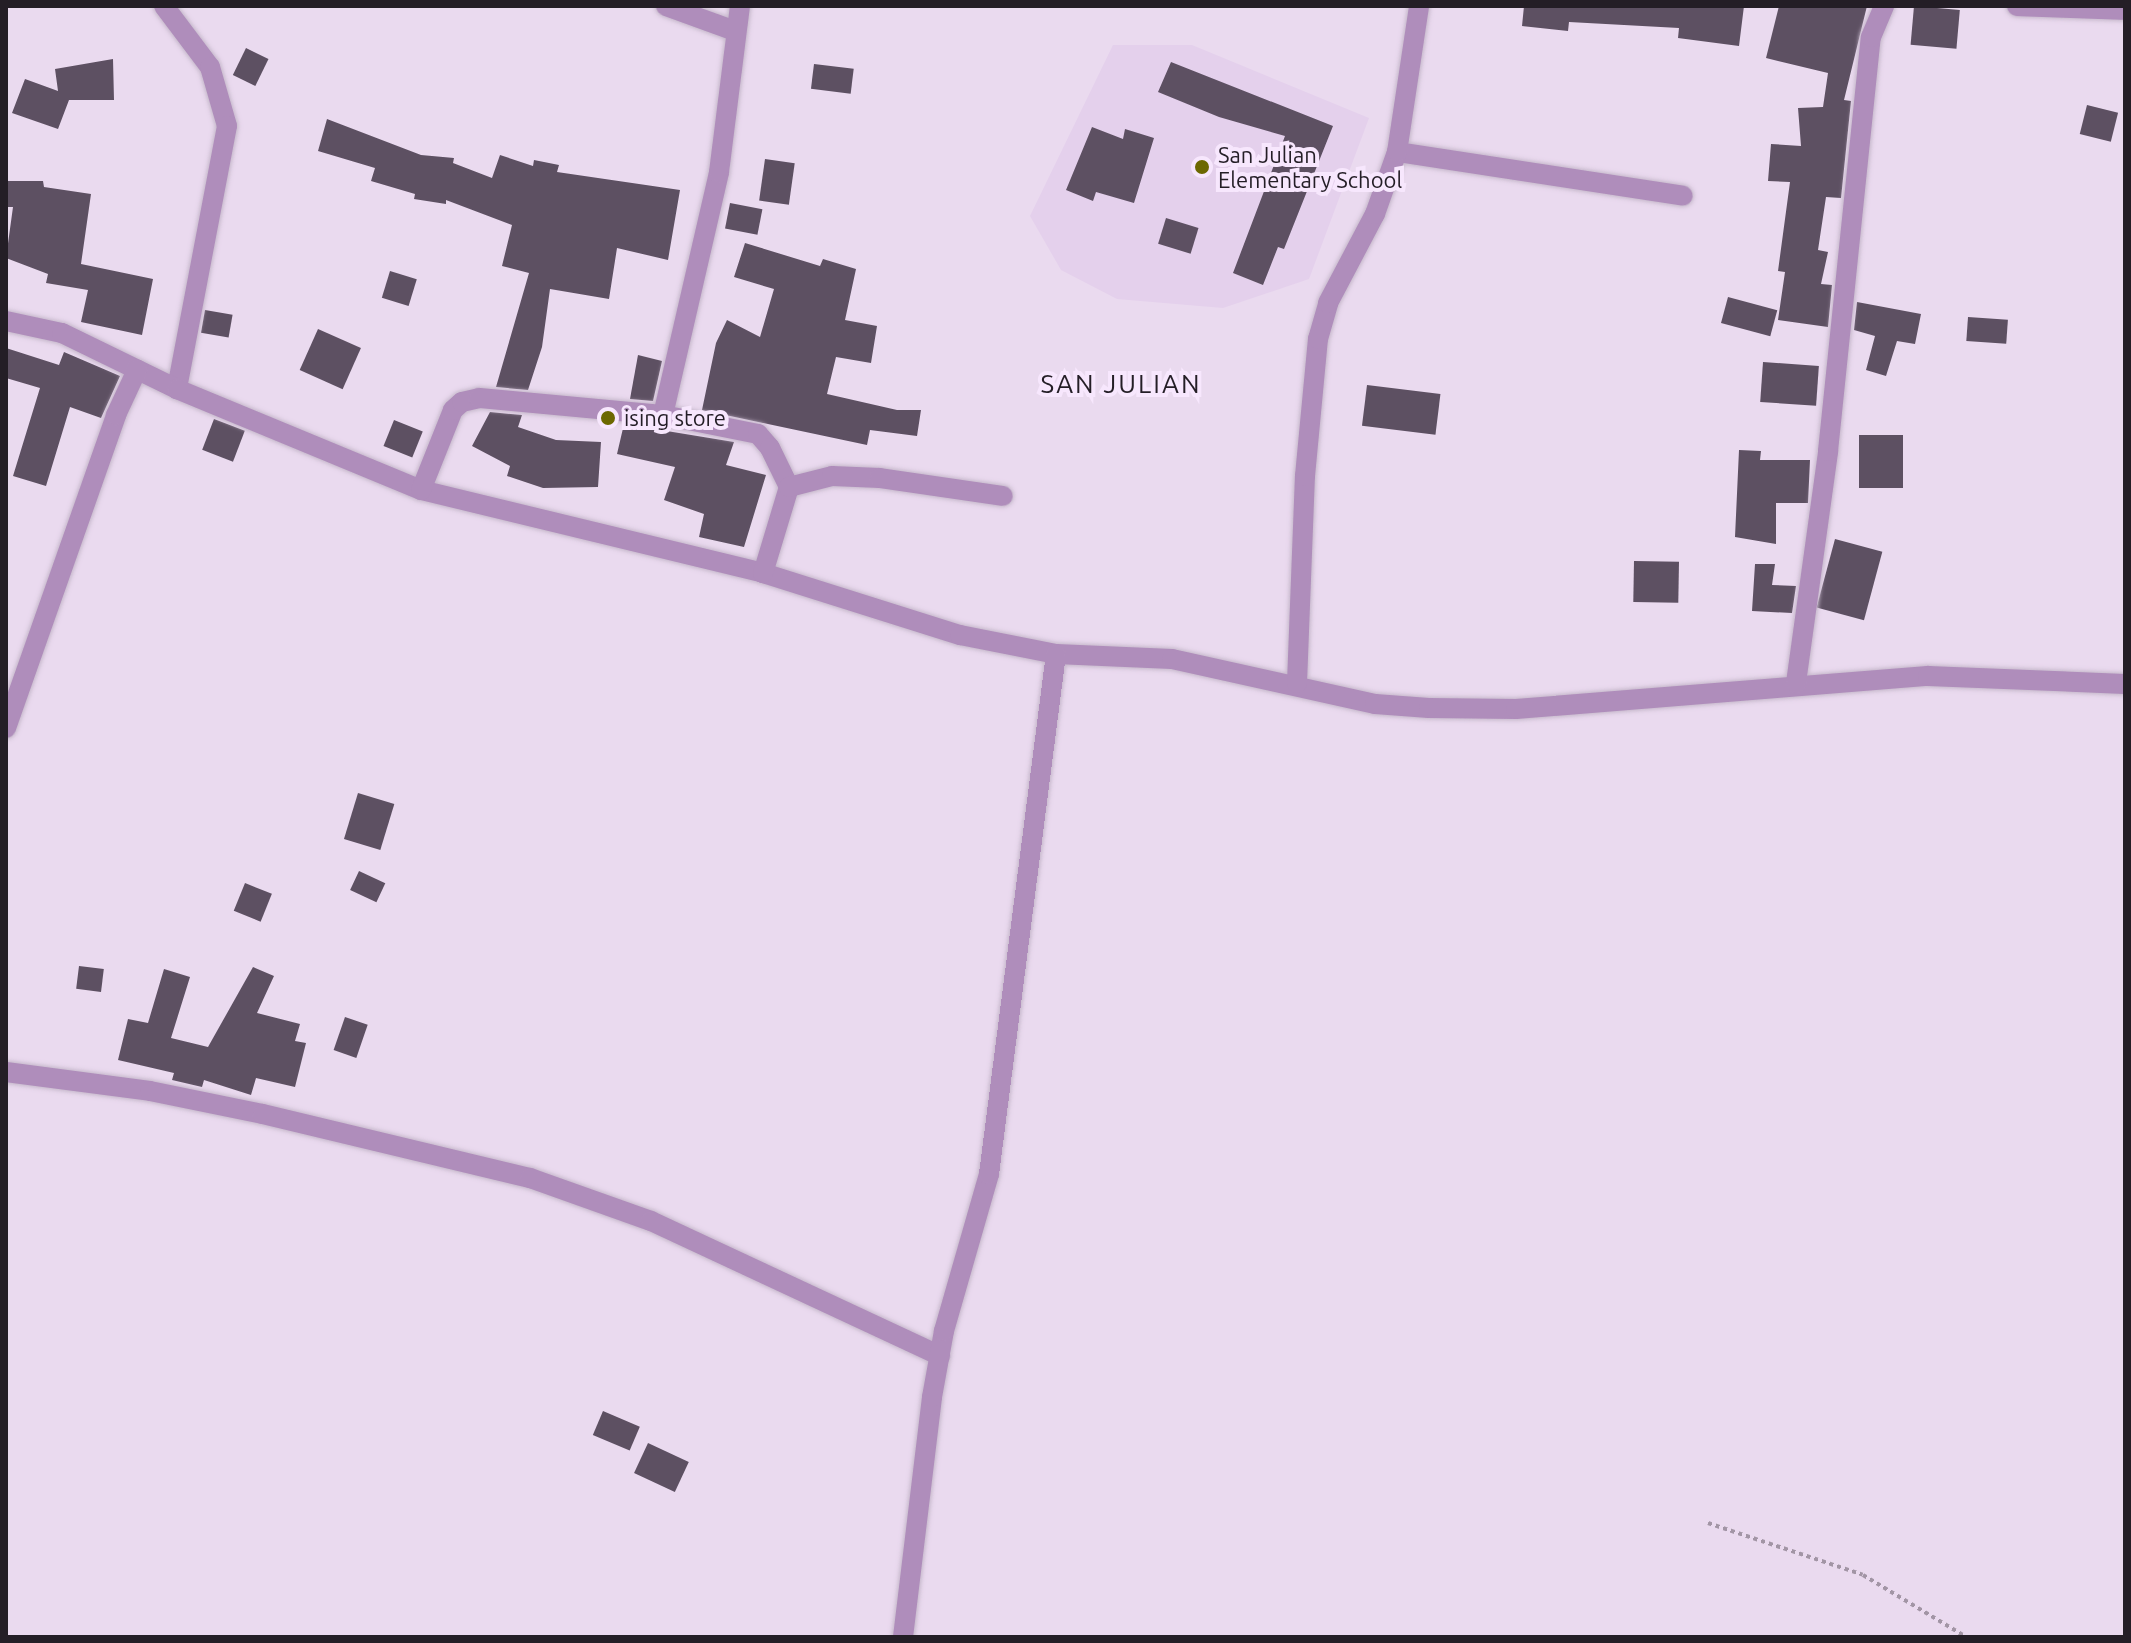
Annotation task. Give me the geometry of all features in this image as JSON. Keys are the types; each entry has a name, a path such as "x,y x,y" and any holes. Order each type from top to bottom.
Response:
{"street":[{"path":"164,6 210,67 227,126 177,389"},
{"path":"666,6 735,31"},
{"path":"663,415 716,186 740,6"},
{"path":"1297,683 1305,476 1318,339 1328,303 1375,214 1397,152 1419,6"},
{"path":"1796,683 1828,451 1871,37 1884,6"},
{"path":"2017,6 2125,10"},
{"path":"1397,152 1683,196"},
{"path":"6,321 62,333 177,389 421,490 763,573 960,635 1056,654 1172,659 1297,683 1375,704 1516,709 1796,683 1928,676 2125,684"},
{"path":"6,728 111,430 137,370"},
{"path":"421,490 453,410 462,402 479,398 663,415 758,434 781,465 789,487 763,573"},
{"path":"789,487 832,476 880,478 1003,496"},
{"path":"903,1637 940,1356 989,1174 1056,654"},
{"path":"6,1072 179,1097 530,1178 651,1221 940,1356"}],"path":[{"path":"1708,1523 1863,1575 1966,1637"}],"shaded area":[{"name":"San Julian Elementary School","path":"1113,45 1192,45 1369,118 1309,279 1223,308 1117,299 1061,270 1030,216"}],"building":[{"path":"1524,6 1744,6 1739,46 1678,38 1679,28 1569,22 1568,31 1522,26"},
{"path":"1779,6 1867,6 1844,100 1851,101 1841,198 1826,197 1818,250 1828,252 1821,284 1832,285 1828,327 1778,320 1785,272 1778,271 1790,182 1768,181 1771,144 1801,146 1798,108 1823,107 1828,73 1766,58"},
{"path":"1914,6 1960,10 1956,49 1911,45"},
{"path":"246,48 268,59 255,86 233,75"},
{"path":"113,59 114,100 69,100 58,129 12,113 25,79 58,91 55,69"},
{"path":"1171,62 1333,126 1284,249 1278,247 1263,285 1233,273 1285,136 1219,117 1158,92"},
{"path":"814,64 854,69 851,94 811,89"},
{"path":"2087,105 2118,113 2111,142 2080,134"},
{"path":"327,119 421,155 454,158 453,163 492,178 500,155 533,166 534,160 559,165 557,172 680,190 668,260 617,248 609,299 550,289 542,347 528,390 496,387 529,273 502,266 512,225 446,200 446,204 414,199 415,194 371,181 375,168 318,151"},
{"path":"1092,127 1123,139 1125,129 1154,138 1134,203 1096,192 1093,201 1066,190"},
{"path":"765,159 795,163 789,205 759,201"},
{"path":"6,181 43,181 44,187 91,194 81,264 153,279 142,335 81,322 88,290 46,283 48,274 6,258 13,207 6,207"},
{"path":"730,203 762,209 757,235 725,229"},
{"path":"1166,218 1199,228 1191,254 1158,244"},
{"path":"745,243 820,266 823,259 856,269 845,320 877,326 871,363 836,357 827,394 897,410 921,410 917,436 870,430 867,445 702,410 716,343 727,320 760,337 774,289 734,277"},
{"path":"390,271 417,279 409,306 382,298"},
{"path":"1728,297 1777,310 1770,336 1721,323"},
{"path":"1857,302 1921,314 1915,344 1897,341 1886,376 1866,370 1875,336 1854,330"},
{"path":"205,310 233,315 229,338 201,333"},
{"path":"1968,317 2008,320 2006,344 1966,341"},
{"path":"318,329 361,348 343,389 300,370"},
{"path":"6,348 59,365 64,352 120,376 101,418 70,407 46,486 13,476 40,388 6,378"},
{"path":"638,355 662,361 653,401 630,399"},
{"path":"1763,362 1819,366 1816,406 1760,402"},
{"path":"1367,385 1440,394 1435,435 1362,426"},
{"path":"490,412 522,415 518,427 556,440 601,442 598,487 543,488 507,476 510,466 472,446"},
{"path":"214,419 245,431 233,462 202,450"},
{"path":"394,420 423,432 412,458 384,446"},
{"path":"624,424 734,442 726,465 766,475 744,547 699,537 704,514 664,500 675,467 617,454"},
{"path":"1859,435 1903,435 1903,488 1859,488"},
{"path":"1739,450 1761,451 1760,460 1810,460 1808,503 1776,503 1776,544 1735,537"},
{"path":"1835,539 1882,552 1864,620 1817,608"},
{"path":"1634,561 1679,562 1678,603 1633,602"},
{"path":"1755,564 1775,564 1772,585 1796,586 1792,613 1752,611"},
{"path":"358,793 394,804 380,850 344,839"},
{"path":"359,871 385,883 376,902 350,890"},
{"path":"245,883 272,894 261,922 234,911"},
{"path":"79,966 104,969 101,992 76,989"},
{"path":"253,967 274,976 257,1013 300,1024 295,1041 306,1043 295,1087 256,1078 251,1095 204,1080 202,1087 172,1080 174,1073 118,1060 128,1019 148,1023 164,969 190,977 171,1038 208,1047"},
{"path":"345,1017 368,1025 356,1058 334,1050"},
{"path":"603,1411 640,1427 630,1451 593,1435"},
{"path":"648,1443 689,1462 675,1492 634,1473"}],"place":[{"name":"San Julian Elementary School","path":"1202,167"},
{"name":"ising store","path":"608,418"}],"district":[{"name":"SAN JULIAN","path":"1121,384"}]}
